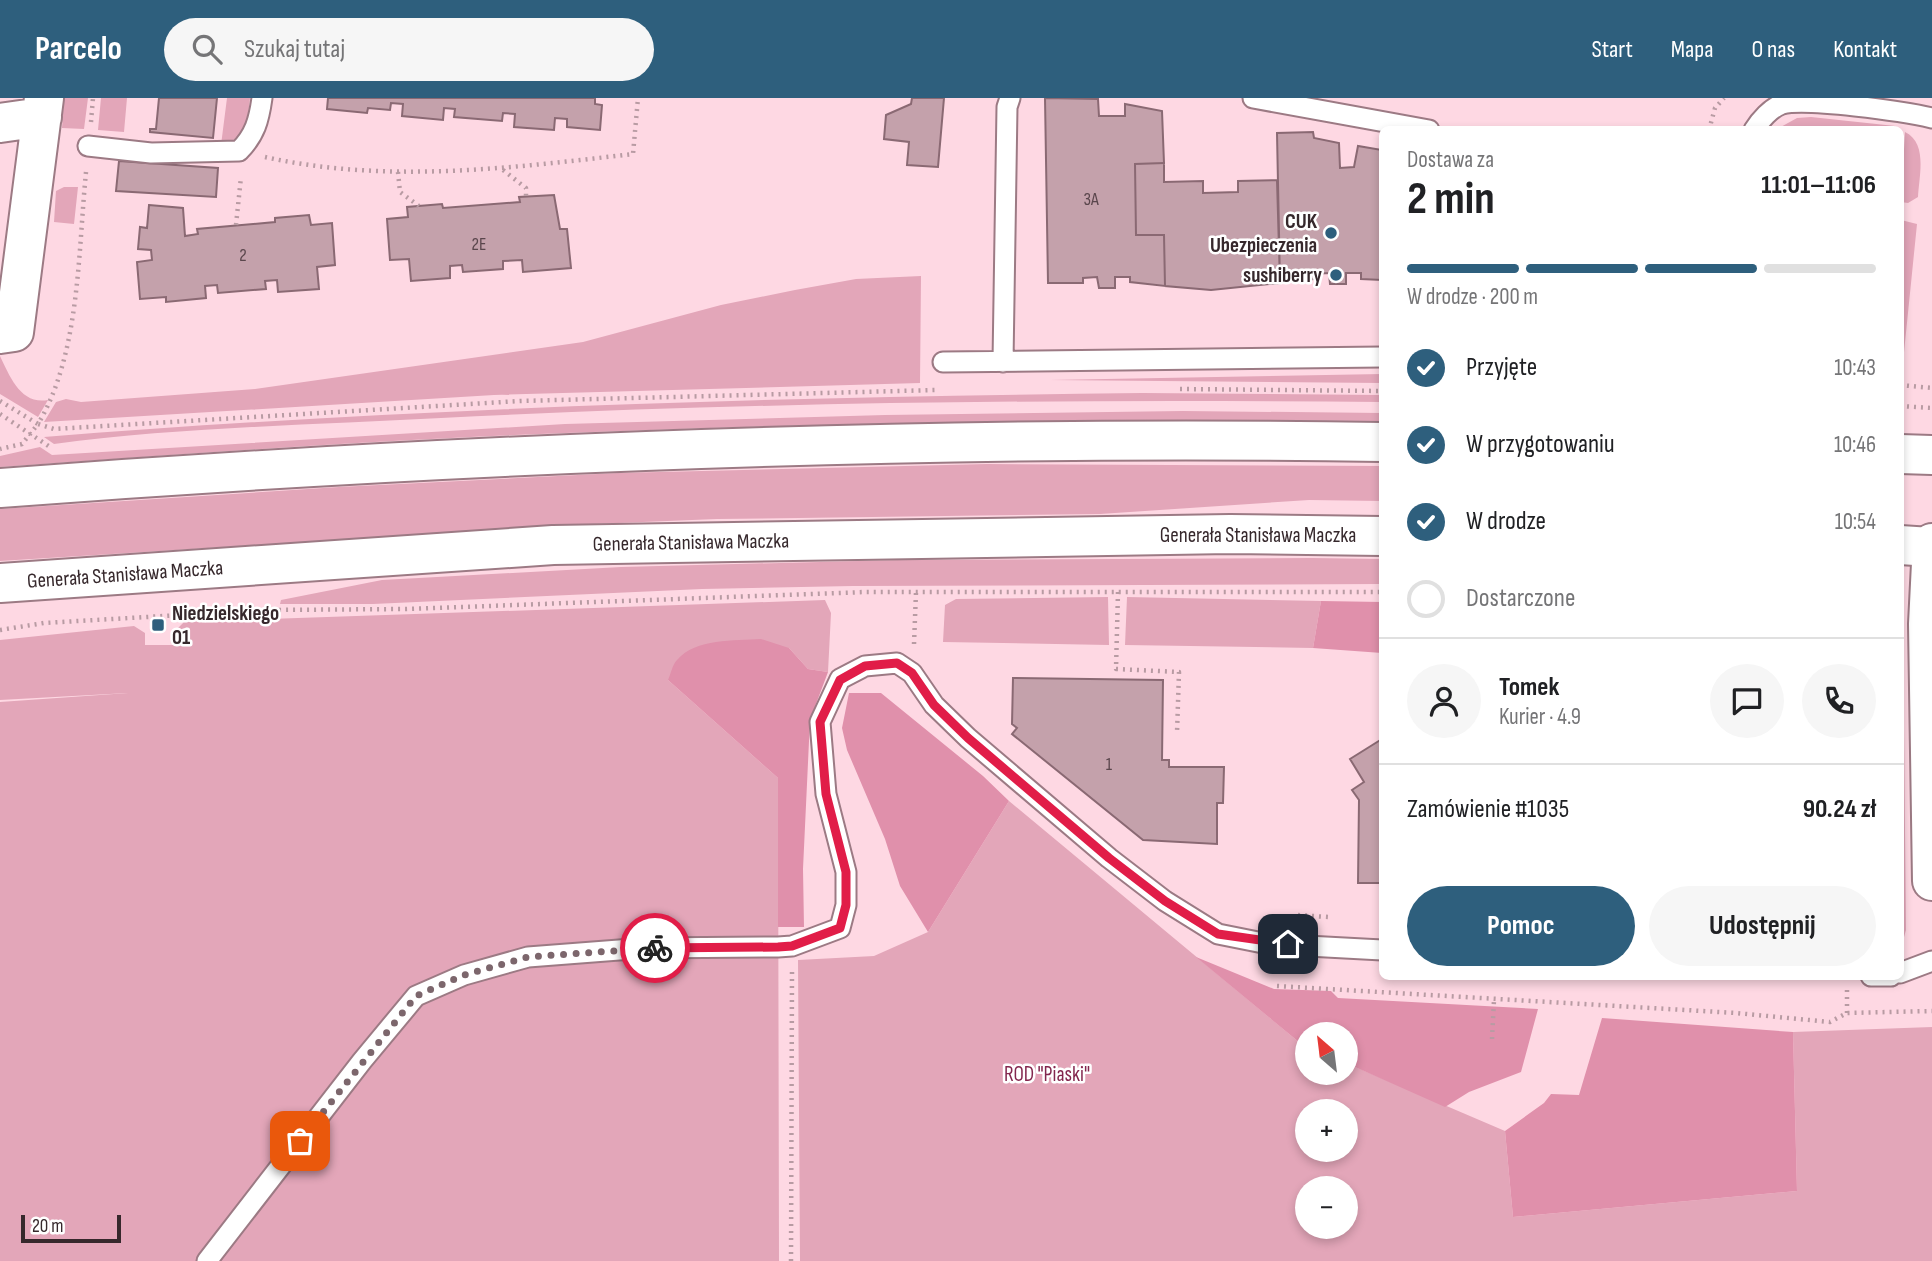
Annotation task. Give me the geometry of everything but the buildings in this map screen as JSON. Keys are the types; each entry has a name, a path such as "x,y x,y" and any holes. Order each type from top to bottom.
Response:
{"main road":[{"path":"0,123 43,107 14,332 0,334"},
{"path":"0,488 338,465 708,449 1057,442 1379,442"},
{"path":"1904,454 1932,456"},
{"name":"Generała Stanisława Maczka","path":"0,583 553,545 1230,534 1379,536"},
{"path":"1904,545 1932,546 1928,624 1932,881"}],"lane":[{"path":"88,146 151,153 242,151 258,123 262,98"},
{"path":"1003,362 1007,107 1010,98"},
{"path":"1253,98 1407,126"},
{"path":"1758,126 1782,103 1804,99 1901,111 1932,118"},
{"path":"943,362 1379,357"},
{"path":"207,1261 416,996 464,975 528,957 645,948 792,946 840,928 846,905 846,872 826,794 820,722 840,680 865,666 897,663 912,673 934,705 968,738 1117,864 1165,901 1218,934 1268,944 1379,950"},
{"path":"1904,972 1932,961"}],"path":[{"path":"0,449 22,444 38,424 53,399 69,343 93,98"},
{"path":"236,225 242,151 292,163 398,172 502,169 633,154 638,98"},
{"path":"1710,126 1715,108 1724,98"},
{"path":"502,169 526,188 526,197"},
{"path":"398,172 400,192 419,206"},
{"path":"1904,385 1932,388"},
{"path":"1176,389 1379,391"},
{"path":"0,401 38,424 54,429 520,401 943,390"},
{"path":"1904,406 1932,408"},
{"path":"912,673 916,592"},
{"path":"0,629 44,623 266,610 407,609 916,592 1379,592"},
{"path":"1118,592 1116,669 1179,672 1177,733"},
{"path":"791,1261 792,946"},
{"path":"1846,1013 1847,980"},
{"path":"1277,986 1736,1013 1830,1022 1846,1013 1932,1011"},
{"path":"1492,1039 1494,1000"}],"green space":[{"path":"64,98 88,98 84,129 62,128"},
{"path":"101,98 127,98 124,132 98,130"},
{"path":"227,98 250,98 244,128 235,139 221,145"},
{"path":"1811,117 1895,126 1782,126 1797,118"},
{"path":"1905,132 1917,144 1921,161 1918,197 1908,203 1904,202"},
{"path":"64,187 78,187 74,224 54,222 56,191"},
{"path":"1904,221 1917,224 1904,352"},
{"path":"921,276 920,383 494,395 44,422 56,402 66,399 81,402 255,389 583,342 721,305 795,290 856,279"},
{"path":"0,356 12,380 24,394 39,400 48,400 38,417 0,394"},
{"path":"1379,374 1379,383 1050,380"},
{"path":"1142,393 1379,395 1379,402 1029,402 676,408 247,427 54,444 44,437 455,411 867,397"},
{"path":"1183,411 1379,413 1379,421 1033,422 684,429 395,441 0,467 0,456 40,447 52,455 565,424 885,415"},
{"path":"987,464 1379,466 1379,501 1309,500 1100,514 717,519 593,524 0,561 0,509 339,487 618,473"},
{"path":"1379,559 1379,584 853,586 702,589 373,604 280,604 281,600 382,580 621,567 897,560"},
{"path":"1108,597 1109,645 943,642 945,605 956,599"},
{"path":"1127,597 1321,601 1313,648 1125,645"},
{"path":"825,600 831,613 828,672 808,669 789,648 668,680 778,778 779,1261 0,1261 0,702 128,693 0,700 0,640 134,626 145,633 145,645 176,645 174,632 184,622"},
{"path":"1904,730 1906,930 1904,937"},
{"name":"ROD \"Piaski\"","path":"1009,801 1295,1039 1295,1085 1358,1085 1358,1068 1505,1131 1513,1217 1797,1191 1793,1032 1932,1027 1932,1261 800,1261 798,960 874,956 928,932"}],"shaded area":[{"path":"1321,601 1379,602 1379,653 1313,648"},
{"path":"761,639 789,648 808,669 828,672 810,720 803,869 804,927 778,927 778,778 668,680 675,662 694,648 716,642"},
{"path":"849,693 881,693 983,776 1009,801 928,932 900,886 885,839 847,750 842,728"},
{"path":"1196,957 1274,989 1331,991 1338,998 1538,1009 1521,1072 1469,1092 1445,1107 1358,1068 1358,1022 1295,1022 1295,1039"},
{"path":"1602,1018 1793,1032 1797,1191 1513,1217 1505,1131 1544,1103 1551,1094 1579,1095"}],"way so far":[{"path":"300,1141 416,996 464,975 528,957 655,948"}],"place":[{"name":"CUK Ubezpieczenia","path":"1331,233"},
{"name":"sushiberry","path":"1336,275"},
{"name":"Niedzielskiego 01","path":"158,625"}],"route":[{"path":"655,948 792,946 840,928 846,905 846,872 826,794 820,722 840,680 865,666 897,663 912,673 934,705 968,738 1109,858 1165,901 1218,934 1268,944 1288,944"}]}
